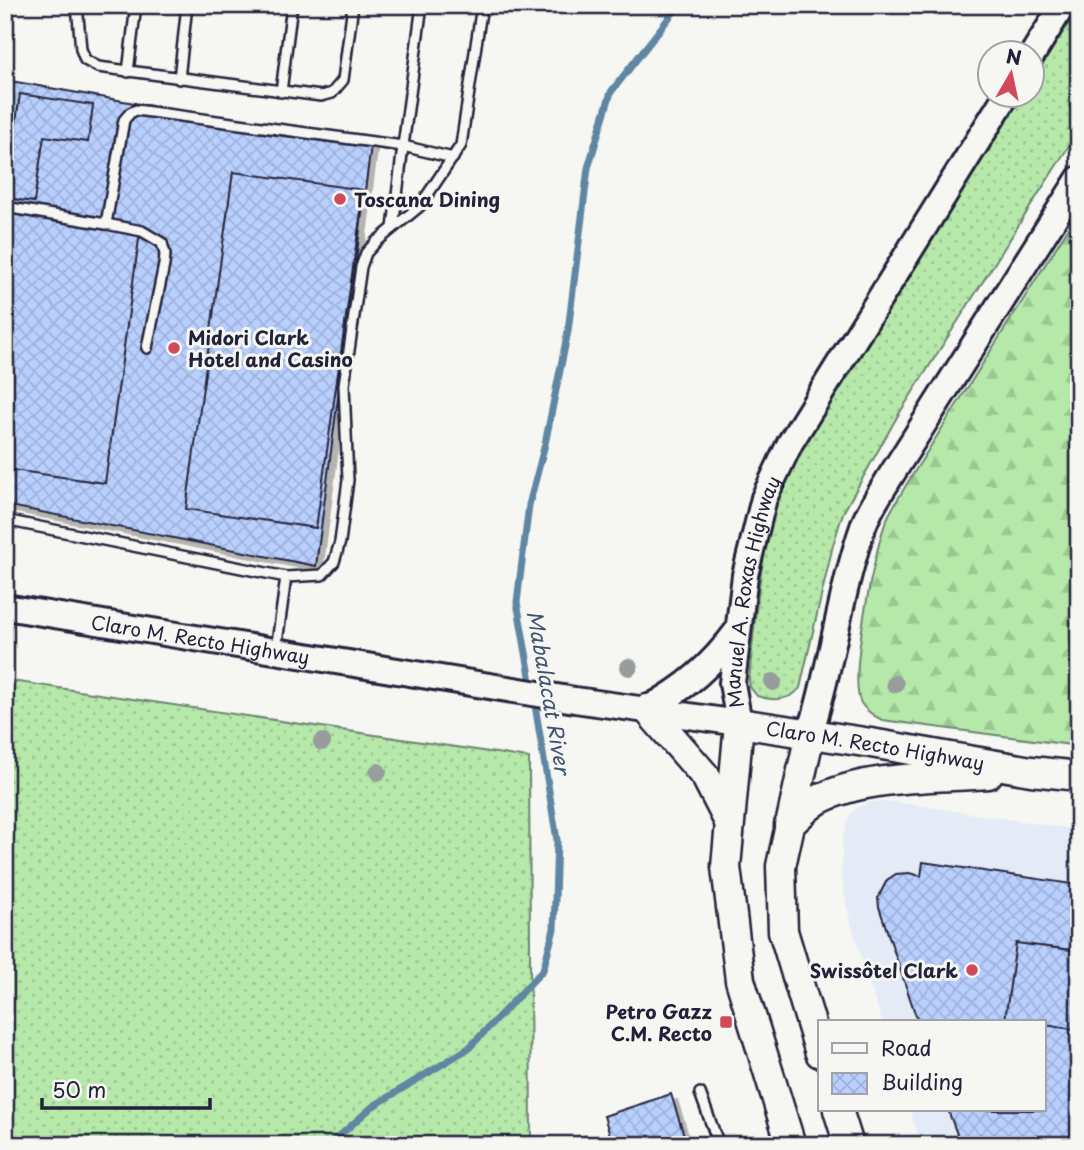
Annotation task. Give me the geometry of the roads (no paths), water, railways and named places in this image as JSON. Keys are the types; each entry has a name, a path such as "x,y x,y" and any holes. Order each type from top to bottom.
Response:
{"main road":[{"path":"1042,38 1063,5"},
{"name":"Manuel A. Roxas Highway","path":"791,1145 740,980 726,867 739,723 732,683 745,575 764,498 790,443 998,108"},
{"path":"818,1046 783,931 781,866 810,734 824,693 850,574 865,523 890,477 1079,179"},
{"name":"Claro M. Recto Highway","path":"5,607 575,700 810,734 1031,771 1079,776"},
{"path":"730,824 706,777 647,709 694,679 719,656 738,629"},
{"path":"789,825 815,802 864,785 1031,771"},
{"path":"839,1112 849,1145"}],"lane":[{"path":"77,5 81,49 85,60 98,67 321,96 332,93 344,80 353,5"},
{"path":"128,72 136,5"},
{"path":"179,79 187,5"},
{"path":"281,92 292,5"},
{"path":"393,228 422,5"},
{"path":"5,520 286,578 322,575 334,562 341,542 348,480 344,385 360,267 366,253 376,242 420,206 461,145 482,5"},
{"path":"106,225 124,120 136,110 403,146 453,158"},
{"path":"5,207 142,231 162,243 164,265 147,348"},
{"path":"276,652 286,578"},
{"path":"700,1093 719,1145"}],"waterway":[{"name":"Mabalacat River","path":"532,687 517,602 529,505 545,444 568,331 588,168 611,92 679,5"},
{"name":"Mabalacat River","path":"329,1145 372,1107 469,1048 543,970 554,929 557,840 534,699"}],"place":[{"name":"Toscana Dining","path":"340,199"},
{"name":"Midori Clark Hotel and Casino","path":"174,348"},
{"name":"Swissôtel Clark","path":"972,970"},
{"name":"Petro Gazz C.M. Recto","path":"726,1022"}]}
